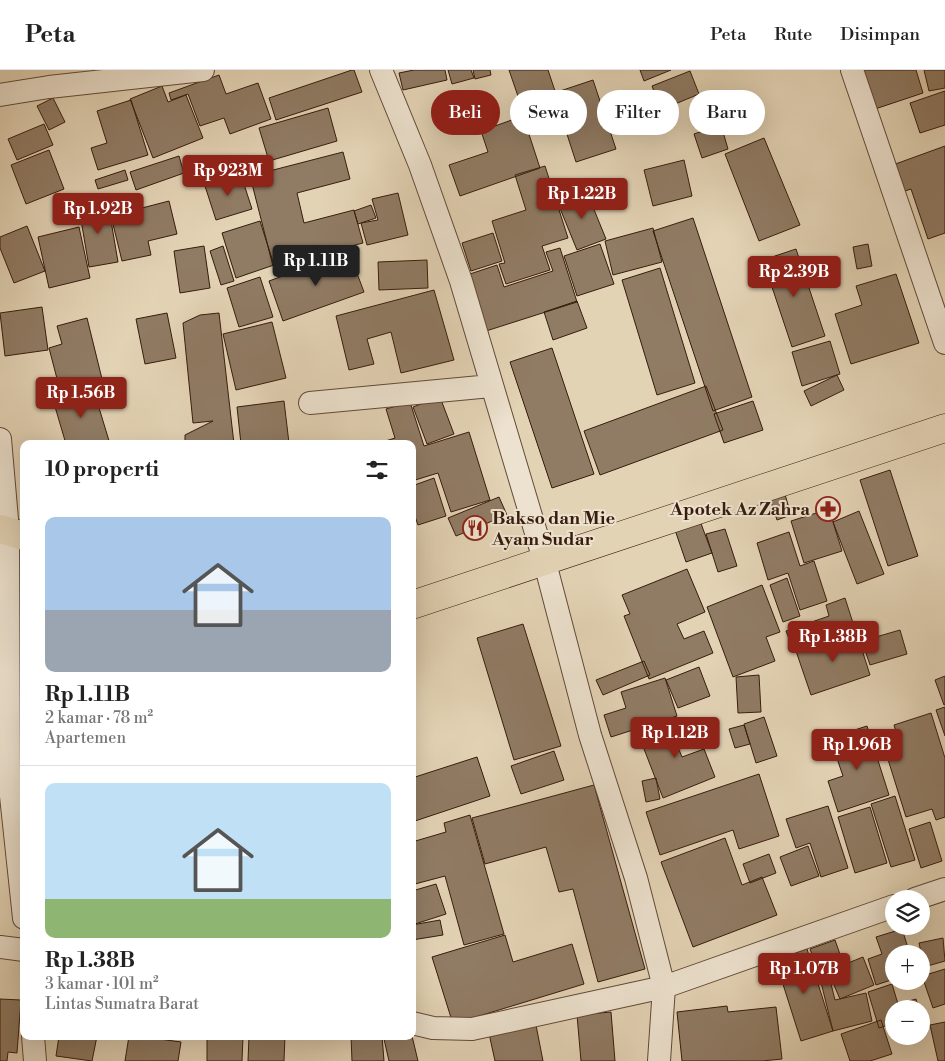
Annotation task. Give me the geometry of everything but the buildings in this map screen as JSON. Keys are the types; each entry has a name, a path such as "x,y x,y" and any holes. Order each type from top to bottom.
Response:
{"highway":[{"path":"416,603 544,563 945,428"}],"street":[{"path":"0,96 49,87 203,70"},
{"path":"381,70 420,165 461,281 544,563 590,735 636,878 664,987 659,1061"},
{"path":"852,70 945,343"},
{"path":"310,403 492,386"},
{"path":"0,438 11,532 9,777 20,880"},
{"path":"930,894 945,889"},
{"path":"416,1024 433,1028 472,1030 664,987 885,909"},
{"path":"0,947 20,950"},
{"path":"34,1040 35,1061"}],"place":[{"name":"Apotek Az Zahra","path":"828,509"},
{"name":"Bakso dan Mie Ayam Sudar","path":"475,528"}]}
